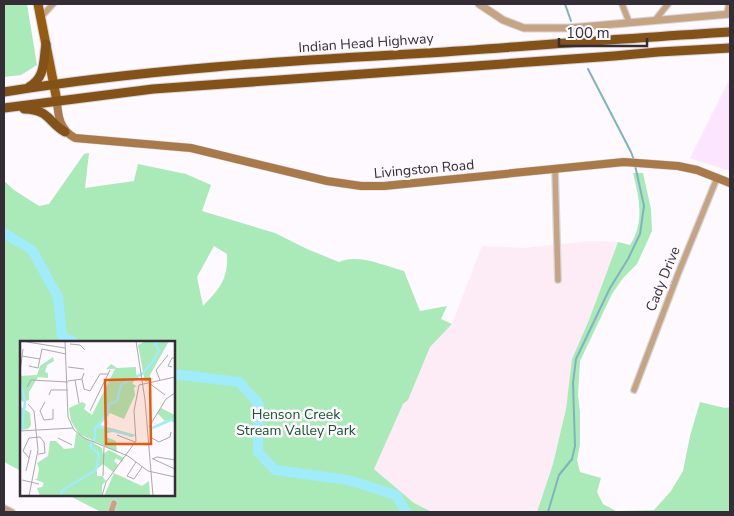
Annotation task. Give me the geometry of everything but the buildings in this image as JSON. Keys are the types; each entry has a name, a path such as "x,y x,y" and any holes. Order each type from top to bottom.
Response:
{"highway":[{"name":"Indian Head Highway","path":"4,92 240,64 730,32"},
{"path":"27,88 36,83 41,76 46,44"},
{"path":"4,108 153,89 730,48"},
{"path":"4,108 40,111 65,132"}],"main road":[{"path":"38,4 58,113 65,132"},
{"name":"Livingston Road","path":"65,132 75,138 84,140 191,148 327,181 361,186 392,186 628,162 678,166 697,170 730,183"}],"street":[{"path":"41,17 52,4"},
{"path":"479,4 503,20 524,28 569,28 729,14 729,4"},
{"path":"622,4 628,22"},
{"path":"656,19 668,4"},
{"path":"555,169 558,280"},
{"name":"Cady Drive","path":"634,390 678,274 718,178"},
{"path":"111,512 114,503"},
{"path":"4,508 12,512"}],"shaded area":[{"path":"730,80 730,171 690,158"},
{"path":"590,241 618,242 589,320 572,359 566,409 553,464 537,512 432,512 414,503 370,465 384,422 408,400 430,347 452,324 482,246 525,248"}],"green space":[{"path":"4,4 27,4 37,65 21,75 4,77"},
{"name":"Henson Creek Stream Valley Park","path":"89,153 85,188 134,181 138,164 186,174 211,185 202,211 275,233 339,262 354,259 363,260 404,271 420,311 447,306 441,319 452,324 430,347 408,400 403,404 374,469 414,503 432,512 101,512 70,496 175,496 175,341 20,341 20,470 4,462 4,181 14,190 39,206 49,204 84,154","holes":["214,246 227,254 227,263 222,283 203,306 197,277"]},
{"path":"633,173 643,173 651,209 652,231 637,264 623,278 612,294 580,361 578,395 580,445 577,460 580,472 601,478 597,492 603,504 616,511 654,510 671,491 683,471 690,436 700,402 725,408 730,407 730,512 537,512 553,464 566,409 572,359 589,320 618,242 630,245 638,228 639,201"}],"waterway":[{"path":"565,4 571,21"},
{"path":"588,69 634,160"},
{"path":"548,512 559,475 572,459 575,446 573,383 576,359 610,288 628,259 640,234 644,206 635,165"},
{"path":"4,233 32,250 58,297 62,336 71,341"},
{"path":"175,374 239,382 259,404 258,452 275,470 348,480 396,495 406,512"}]}
